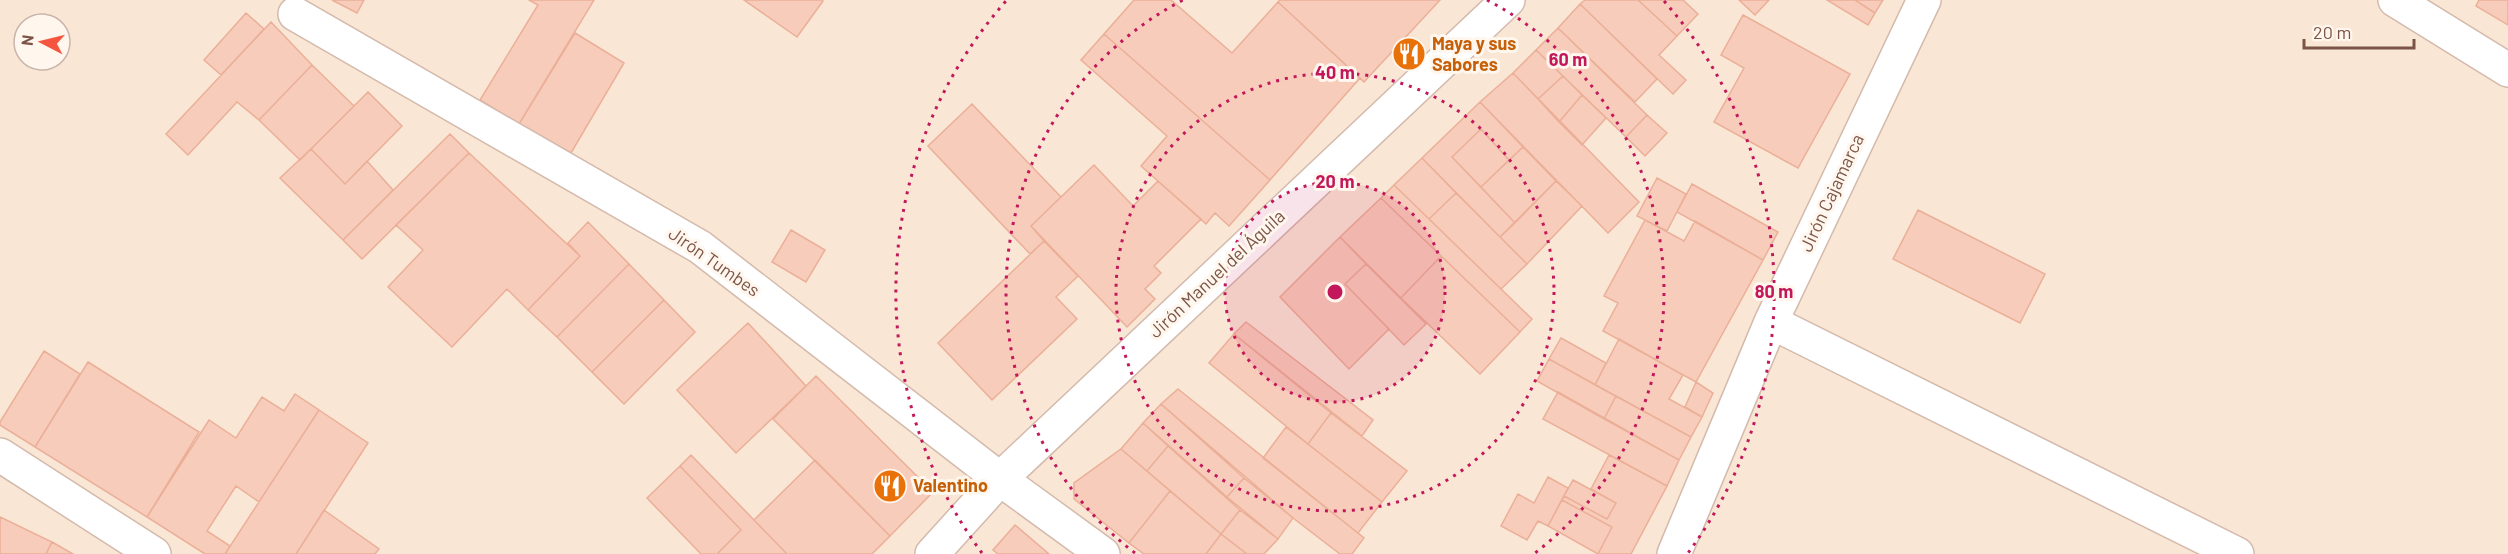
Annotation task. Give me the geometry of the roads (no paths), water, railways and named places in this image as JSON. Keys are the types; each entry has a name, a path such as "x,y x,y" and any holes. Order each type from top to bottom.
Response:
{"street":[{"name":"Jirón Manuel del Águila","path":"932,554 1000,479 1508,0"},
{"name":"Jirón Cajamarca","path":"1674,554 1771,322 1924,0"},
{"path":"2395,0 2508,70"},
{"name":"Jirón Tumbes","path":"295,14 700,247 1000,479 1103,554"},
{"path":"1771,322 2237,554"},
{"path":"0,455 154,554"}],"place":[{"name":"Maya y sus Sabores","path":"1409,54"},
{"name":"Valentino","path":"890,486"}]}
